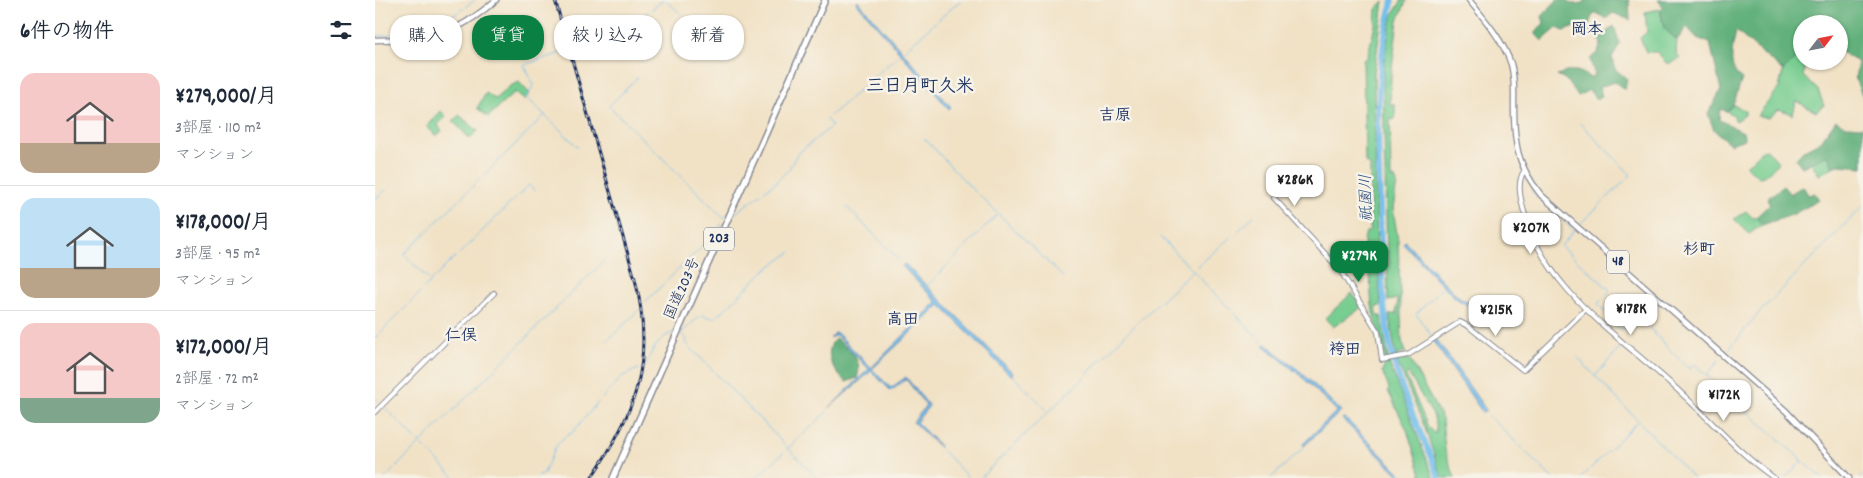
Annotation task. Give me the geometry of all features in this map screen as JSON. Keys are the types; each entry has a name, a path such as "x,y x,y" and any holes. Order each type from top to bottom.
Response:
{"highway":[{"name":"国道203号","path":"613,478 825,0"}],"main road":[{"path":"375,40 419,39 441,35 469,22 497,0"},
{"name":"48","path":"1469,0 1500,41 1511,64 1514,82 1514,135 1517,153 1524,171 1541,195 1786,411 1849,478"}],"street":[{"path":"1524,171 1519,181 1521,201 1535,241 1557,279 1586,308 1681,393 1729,440 1774,478"},
{"path":"1274,198 1339,270 1378,332 1381,356 1384,360 1403,357 1460,322 1468,326 1523,370 1586,308"},
{"path":"375,412 494,293"}],"green space":[{"path":"1402,0 1407,0 1398,20 1391,76 1390,104 1395,104 1395,119 1390,120 1391,178 1395,178 1397,183 1393,209 1398,240 1402,341 1406,352 1398,354 1401,361 1409,358 1442,419 1445,450 1455,478 1442,478 1424,425 1397,362 1389,315 1396,314 1398,299 1388,301 1387,265 1389,264 1389,259 1387,258 1383,83 1385,53 1392,16","holes":["1408,373 1434,417 1436,432 1434,433 1428,427 1406,376"]},
{"path":"1557,0 1566,0 1572,4 1584,3 1585,0 1629,0 1630,20 1613,13 1606,19 1597,13 1592,16 1589,24 1595,34 1586,36 1577,26 1564,31 1557,28 1542,41 1535,33 1544,23 1542,16"},
{"path":"1658,0 1863,0 1863,97 1855,79 1858,62 1848,56 1848,15 1793,15 1793,61 1783,71 1736,31 1732,51 1732,64 1737,75 1742,79 1733,105 1726,111 1720,109 1719,120 1743,132 1745,139 1730,144 1714,130 1708,114 1721,90 1710,43 1697,38 1687,27 1677,40 1664,28 1660,9 1663,7"},
{"path":"1384,1 1374,73 1377,259 1375,260 1375,265 1378,265 1381,306 1376,307 1377,316 1381,316 1389,363 1434,478 1422,478 1407,430 1388,391 1389,388 1382,372 1385,358 1373,312 1369,266 1364,245 1366,232 1370,231 1370,165 1365,162 1363,60 1367,58 1375,25 1376,9"},
{"path":"1660,9 1664,28 1677,40 1676,52 1680,59 1667,64 1657,52 1646,52 1640,38 1647,32 1645,12"},
{"path":"1614,26 1620,44 1612,57 1615,69 1627,79 1625,90 1615,82 1599,87 1602,96 1597,100 1589,90 1578,96 1565,79 1557,75 1578,71 1590,78 1595,75 1590,59 1598,52 1601,44 1599,38"},
{"path":"1793,61 1793,70 1804,70 1803,76 1818,90 1824,106 1816,112 1796,101 1793,115 1779,109 1769,118 1757,116 1779,88 1783,71"},
{"path":"519,82 530,94 524,100 515,92 488,117 477,108 486,93 495,99 510,86"},
{"path":"1733,105 1745,110 1745,115 1736,121 1735,116 1726,111"},
{"path":"441,111 446,116 438,125 442,131 436,136 427,127"},
{"path":"459,115 478,131 470,139 453,121"},
{"path":"1836,120 1846,126 1863,127 1863,167 1839,165 1833,167 1828,155 1802,167 1796,159 1804,150 1821,141"},
{"path":"1767,149 1779,163 1764,176 1759,177 1746,166 1762,150"},
{"path":"1828,155 1833,167 1819,175 1811,162"},
{"path":"1783,186 1790,194 1803,186 1808,195 1815,193 1819,200 1792,215 1762,225 1756,217 1770,204 1768,198"},
{"path":"1746,211 1753,218 1756,217 1762,225 1749,234 1734,219"},
{"path":"1352,293 1361,308 1333,327 1325,318"},
{"path":"836,338 857,360 859,371 857,378 846,382 833,367 830,349"}],"water":[{"path":"858,1 951,107 949,109 857,3"},
{"path":"1405,241 1456,295 1486,313 1484,315 1454,297 1403,243"},
{"path":"905,264 1013,373 1011,376 940,305 872,369 891,388 906,377 929,406 916,422 939,447 913,422 926,406 906,379 891,391 871,371 829,408 869,369 836,335 830,338 836,332 871,368 937,302 902,266"},
{"path":"1436,339 1486,410 1483,413 1433,341"},
{"path":"1266,344 1302,373 1341,411 1304,446 1303,444 1337,411 1300,375 1264,346"},
{"path":"1344,417 1405,478 1402,478 1342,419"}],"waterway":[{"path":"375,36 428,34 441,31 454,15 475,0"},
{"path":"651,10 663,0"},
{"path":"666,0 682,15"},
{"path":"938,20 961,0"},
{"name":"祇園川","path":"1393,0 1383,50 1379,101 1381,244 1385,311 1397,372 1406,399 1439,478"},
{"path":"643,15 648,12"},
{"path":"621,15 626,15"},
{"path":"830,116 936,22"},
{"path":"554,55 524,65 534,85 526,97 578,147"},
{"path":"637,78 609,106 724,218 727,215"},
{"path":"375,338 431,282 404,254 545,115"},
{"path":"733,215 775,183 789,169 797,154 832,126 826,119"},
{"path":"1580,123 1631,175 1606,199"},
{"path":"925,139 975,192"},
{"path":"459,254 529,185 535,191"},
{"path":"375,199 386,190"},
{"path":"1531,191 1574,230 1561,246 1610,290 1598,304 1621,330 1639,317 1690,369 1694,364 1822,478"},
{"path":"978,194 1063,277"},
{"path":"1581,223 1604,201"},
{"path":"847,207 901,262"},
{"path":"1726,353 1757,315 1862,207"},
{"path":"926,287 997,215"},
{"path":"1237,232 1254,216"},
{"path":"645,302 718,231 721,224"},
{"path":"1197,267 1233,235"},
{"path":"1160,237 1265,345"},
{"path":"754,413 686,343 687,340 681,333 701,315 713,318 722,312 764,271 791,252"},
{"path":"431,281 455,257"},
{"path":"385,478 604,261"},
{"path":"1160,302 1193,271"},
{"path":"1432,337 1416,314 1444,286"},
{"path":"1087,374 1157,304"},
{"path":"607,341 639,310"},
{"path":"645,366 660,341 675,332"},
{"path":"1596,375 1622,346"},
{"path":"1578,358 1693,478"},
{"path":"1707,375 1720,359"},
{"path":"602,398 623,376 638,369"},
{"path":"1011,374 1049,412"},
{"path":"1014,445 1085,377"},
{"path":"375,398 380,403"},
{"path":"537,478 544,473 555,448 563,438 573,432 598,402"},
{"path":"384,407 455,478"},
{"path":"756,478 827,412"},
{"path":"1485,412 1552,478"},
{"path":"756,415 817,478"},
{"path":"1581,478 1637,422"},
{"path":"938,446 969,478"},
{"path":"1271,478 1304,447"},
{"path":"980,478 1011,448"},
{"path":"1785,478 1802,461"},
{"path":"1860,478 1863,475"}],"railway":[{"path":"555,0 635,279 641,308 643,335 642,360 638,384 620,430 591,478"}],"district":[{"name":"岡本","path":"1587,30"},
{"name":"三日月町久米","path":"920,87"},
{"name":"吉原","path":"1115,116"},
{"name":"杉町","path":"1699,250"},
{"name":"高田","path":"903,320"},
{"name":"仁俣","path":"461,336"},
{"name":"袴田","path":"1345,350"}]}
